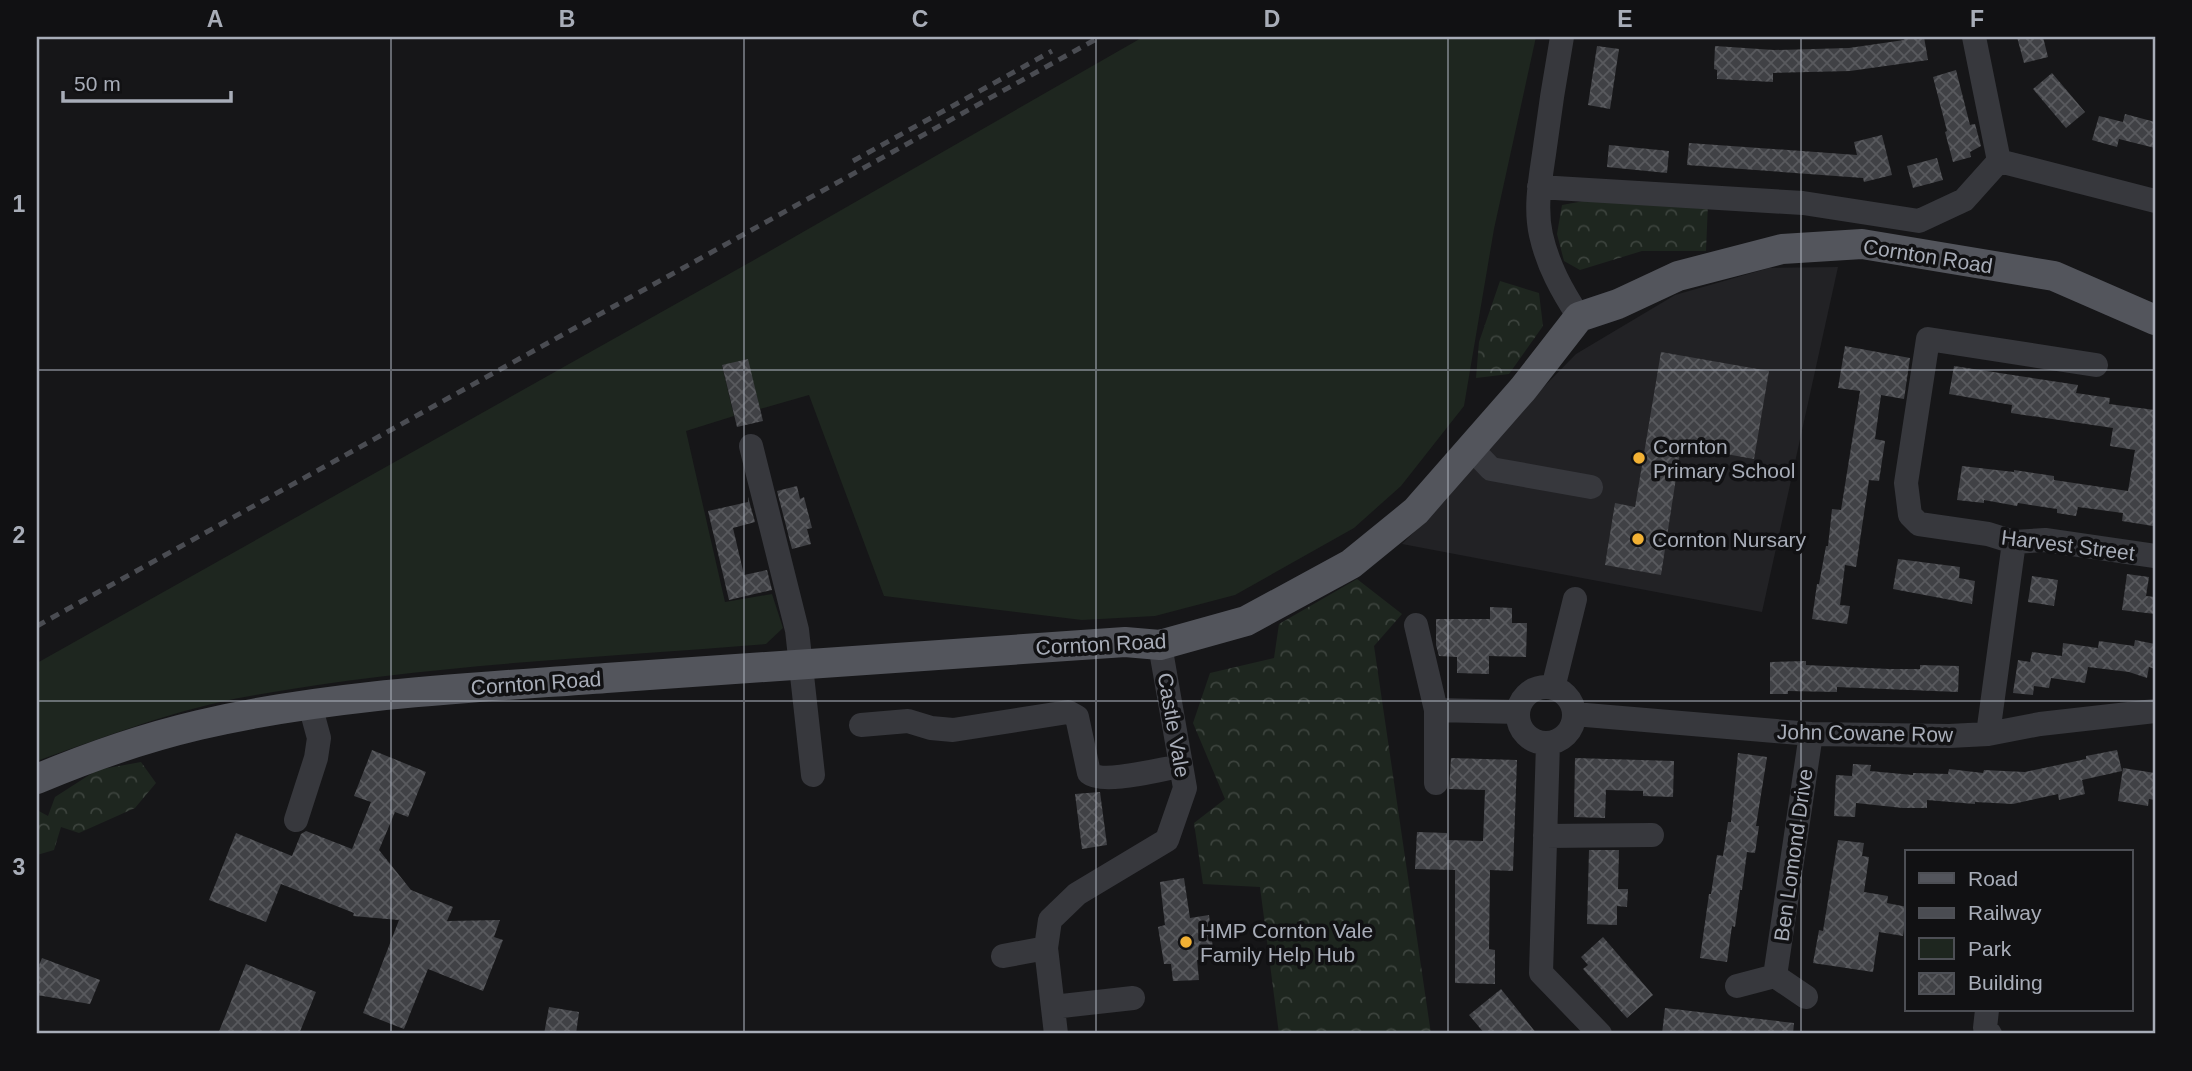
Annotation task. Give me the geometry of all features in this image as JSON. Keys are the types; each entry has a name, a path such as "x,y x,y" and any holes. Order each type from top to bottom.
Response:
{"main road":[{"name":"Cornton Road","path":"37,779 118,749 189,728 310,705 448,689 800,663 1125,642 1160,645 1246,621 1351,564 1416,511 1472,449 1579,317 1618,304 1678,276 1782,249 1862,244 2053,276 2155,320"}],"street":[{"path":"1562,37 1539,187 1540,232 1557,284 1579,317"},
{"path":"1974,37 1999,161"},
{"path":"1539,187 1803,203 1919,221 1964,200 1999,161"},
{"path":"1999,161 2155,201"},
{"name":"Harvest Street","path":"2096,366 1928,339 1906,483 1910,515 1919,524 1988,534 2014,542 2045,540 2155,556"},
{"path":"751,446 797,631 813,775"},
{"path":"1472,449 1491,468 1591,487"},
{"path":"1988,734 2014,542"},
{"path":"1553,688 1575,599"},
{"path":"1416,625 1436,710 1436,783"},
{"name":"Castle Vale","path":"1056,1034 1046,948 1050,919 1077,894 1167,840 1185,788 1160,645"},
{"path":"1553,688 1568,698 1574,714 1573,723 1564,737 1548,743 1532,740 1518,720 1518,712 1521,703 1534,690 1553,688"},
{"path":"296,820 316,758 318,738 310,705"},
{"path":"1436,710 1518,712"},
{"name":"John Cowane Row","path":"1574,714 1811,734 1949,736 1988,734 2040,724 2155,711"},
{"path":"861,725 908,720 931,728 953,730 1068,712 1077,717 1089,773 1092,776 1111,777 1181,766"},
{"name":"Ben Lomond Drive","path":"1775,975 1811,734"},
{"path":"1548,743 1541,973 1600,1034"},
{"path":"1545,836 1652,835"},
{"path":"1003,956 1046,948"},
{"path":"1737,986 1775,975 1807,997"},
{"path":"1053,1007 1133,998"},
{"path":"1987,1012 1985,1028 1990,1034"}],"shaded area":[{"name":"Cornton Primary School","path":"1838,267 1762,612 1402,544 1444,502 1518,413 1576,354 1675,295 1769,268"}],"green space":[{"path":"1143,37 1536,37 1494,229 1464,406 1401,486 1354,528 1235,595 1155,616 1082,620 884,596 809,395 760,409 747,359 722,366 734,416 686,431 725,602 772,594 783,628 766,644 507,664 314,685 195,708 37,761 37,663 754,260"},
{"path":"1595,199 1708,203 1706,251 1642,251 1580,270 1564,261 1557,234 1562,205"},
{"path":"1500,281 1539,293 1543,326 1509,374 1476,378 1479,342"},
{"path":"1357,579 1402,614 1374,646 1431,1034 1279,1034 1260,887 1203,884 1194,823 1225,799 1193,723 1210,673 1274,658 1279,624"},
{"path":"141,762 156,783 135,808 79,833 61,827 54,850 37,855 37,810 48,816 55,797 97,770"}],"building":[{"path":"1903,37 1924,37 1928,60 1850,71 1773,73 1773,82 1717,79 1717,70 1714,69 1715,46 1774,50 1849,48 1904,40"},
{"path":"2017,37 2043,37 2048,57 2024,63"},
{"path":"1597,46 1619,49 1610,109 1588,105"},
{"path":"1956,70 1970,125 1975,124 1981,146 1970,152 1971,157 1953,162 1933,77"},
{"path":"2052,73 2085,112 2066,128 2033,89"},
{"path":"2125,114 2155,122 2155,148 2119,139 2117,147 2092,140 2099,116 2123,122"},
{"path":"1882,135 1892,175 1864,182 1863,178 1687,165 1689,143 1857,155 1854,142"},
{"path":"1609,145 1669,151 1667,173 1607,167"},
{"path":"1937,158 1943,180 1913,188 1907,166"},
{"path":"1845,346 1910,358 1904,399 1881,395 1875,439 1885,441 1879,481 1869,480 1856,567 1845,565 1840,605 1850,606 1847,624 1812,619 1817,584 1828,546 1832,509 1841,510 1860,391 1838,388"},
{"path":"1661,352 1769,371 1754,459 1681,446 1661,575 1605,565 1615,503 1635,507"},
{"path":"748,359 763,421 737,427 722,365"},
{"path":"1954,366 2078,385 2076,393 2110,398 2109,404 2155,410 2153,526 2122,521 2123,513 2078,507 2076,516 2057,513 2057,509 2018,503 2017,506 1984,500 1984,503 1957,500 1962,466 2054,476 2054,480 2128,491 2135,450 2110,446 2113,428 2011,413 2012,405 1949,394"},
{"path":"797,486 800,499 804,497 812,528 807,529 811,544 792,549 777,491"},
{"path":"748,497 755,522 733,528 744,575 767,570 772,590 729,600 708,511 748,502"},
{"path":"1898,559 1960,567 1959,578 1975,581 1972,604 1893,589"},
{"path":"2127,574 2149,577 2146,596 2155,597 2155,614 2122,610"},
{"path":"2032,576 2058,580 2054,606 2028,602"},
{"path":"1490,607 1512,608 1512,623 1527,623 1526,657 1489,656 1489,674 1457,673 1457,657 1439,656 1436,645 1436,619 1490,619"},
{"path":"2135,640 2155,644 2155,669 2149,667 2147,678 2129,672 2088,667 2085,683 2051,678 2049,688 2034,686 2033,695 2013,693 2018,660 2030,662 2032,652 2062,656 2063,643 2098,648 2099,641 2134,646"},
{"path":"1806,661 1806,665 1889,669 1920,669 1920,665 1959,666 1958,692 1837,687 1837,692 1788,691 1788,694 1770,694 1770,662"},
{"path":"372,750 426,772 408,817 395,812 379,850 411,890 453,907 447,921 500,920 494,937 503,940 483,991 428,969 404,1029 363,1013 399,920 353,916 354,913 281,884 266,922 209,900 236,833 292,856 301,834 306,831 352,849 371,802 354,796"},
{"path":"2117,750 2122,771 2082,780 2085,794 2059,800 2058,794 2013,804 1927,800 1927,808 1856,803 1855,817 1834,816 1836,775 1852,776 1853,764 1871,765 1870,771 1913,775 1948,774 1949,769 1983,773 1984,770 2025,772"},
{"path":"1738,753 1767,757 1756,826 1759,826 1755,853 1747,852 1727,962 1700,958 1717,855 1723,856 1728,822 1731,822"},
{"path":"1451,758 1517,760 1513,871 1490,870 1489,949 1495,950 1495,984 1455,983 1455,870 1415,869 1417,832 1447,833 1447,840 1483,841 1485,790 1449,789"},
{"path":"1575,758 1674,761 1673,797 1643,796 1643,791 1606,790 1605,818 1574,817"},
{"path":"2123,768 2155,773 2155,800 2149,799 2148,806 2118,801"},
{"path":"1100,792 1107,845 1082,849 1075,794"},
{"path":"1838,840 1864,843 1862,856 1869,857 1864,892 1888,896 1887,903 1905,907 1903,936 1879,932 1873,972 1813,963 1819,930 1823,931"},
{"path":"1589,850 1619,850 1618,889 1628,889 1627,907 1617,906 1617,925 1587,924"},
{"name":"HMP Cornton Vale Family Help Hub","path":"1184,878 1190,918 1209,915 1214,958 1197,960 1199,980 1173,981 1171,964 1164,964 1158,927 1165,925 1160,882"},
{"path":"1603,937 1653,995 1627,1018 1583,969 1588,965 1581,957"},
{"path":"42,958 100,980 90,1004 37,995 37,970"},
{"path":"246,964 316,992 299,1034 218,1034"},
{"path":"1501,989 1537,1034 1485,1034 1469,1015"},
{"path":"549,1007 579,1012 576,1034 544,1034"},
{"path":"1665,1008 1794,1023 1793,1034 1662,1034"}],"railway":[{"path":"37,626 1100,37"},
{"path":"853,161 1052,51"}],"place":[{"name":"Cornton Primary School","path":"1639,458"},
{"name":"Cornton Nursary","path":"1638,539"},
{"name":"HMP Cornton Vale Family Help Hub","path":"1186,942"}]}
